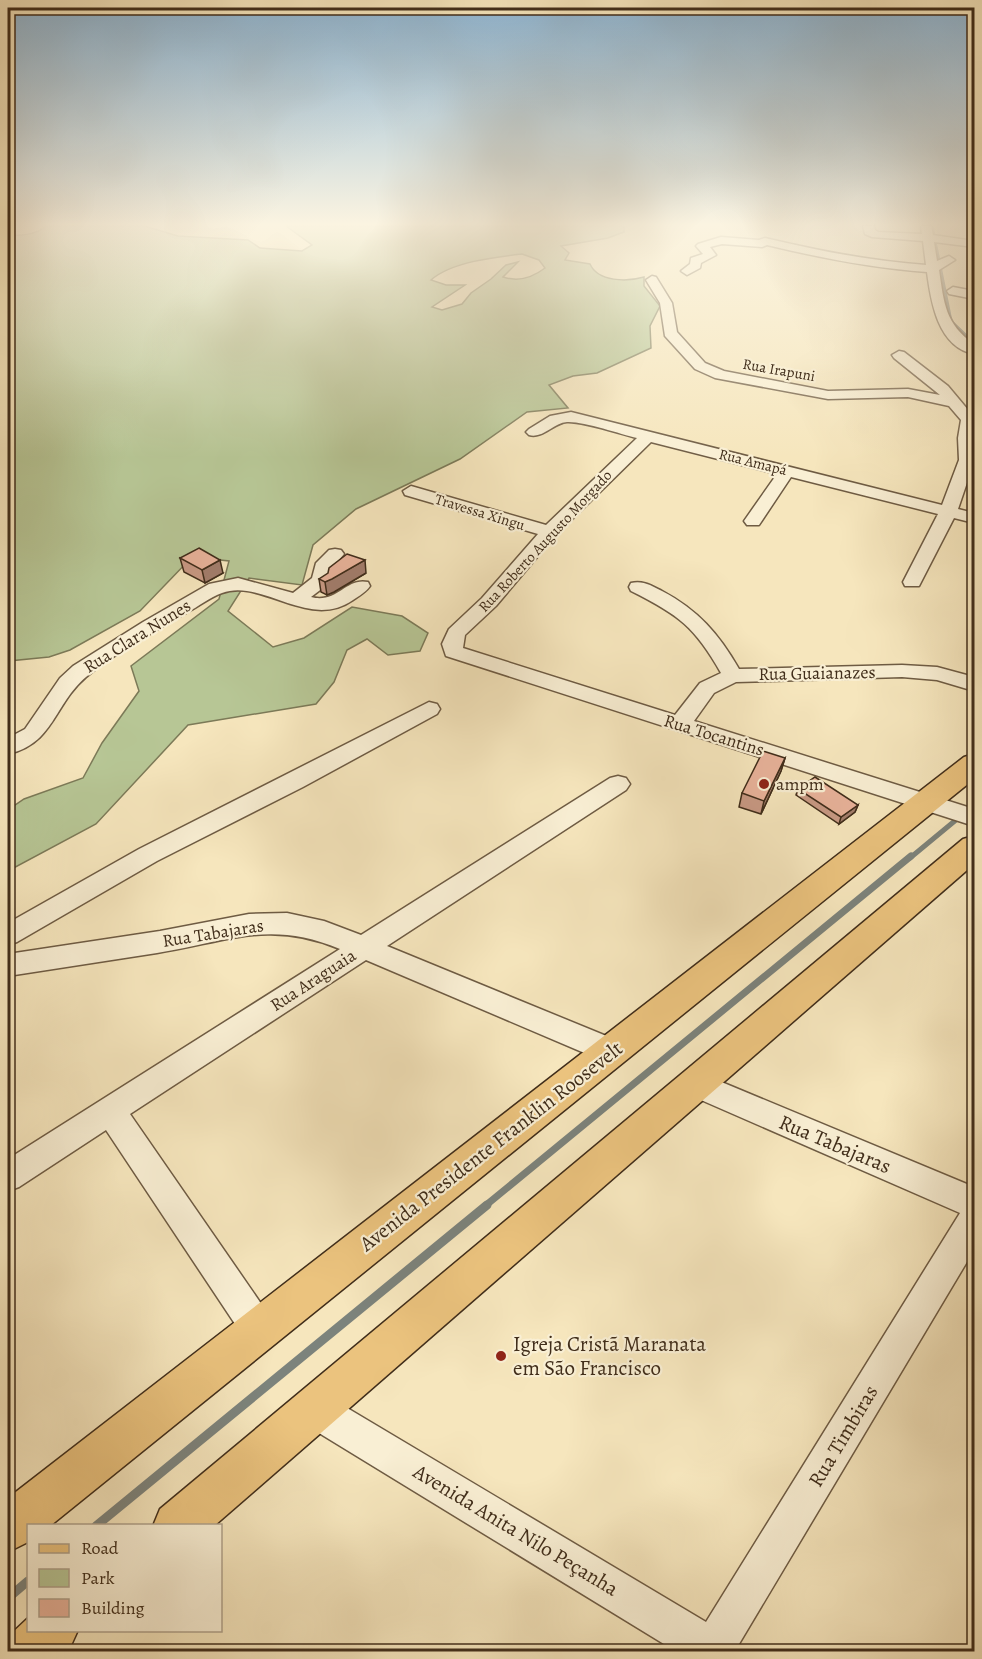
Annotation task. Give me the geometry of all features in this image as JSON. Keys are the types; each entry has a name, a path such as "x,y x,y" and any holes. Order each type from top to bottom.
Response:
{"main road":[{"name":"Avenida Presidente Franklin Roosevelt","path":"8,1528 610,1051 939,806 975,764"},
{"path":"179,1524 975,847"},
{"path":"28,1652 51,1632"}],"street":[{"name":"Rua Irapuni","path":"666,303 670,333 707,371 828,395 908,393 956,403"},
{"path":"947,303 948,328 975,350"},
{"path":"958,320 963,328 975,338"},
{"path":"899,355 943,389 969,420 971,461 912,582"},
{"name":"Rua Amapá","path":"534,432 555,419 565,417 975,519"},
{"name":"Rua Roberto Augusto Morgado","path":"453,652 452,644 456,633 489,602 549,532 648,436"},
{"path":"753,521 787,471"},
{"name":"Travessa Xingu","path":"411,491 549,532"},
{"path":"295,600 321,580 323,567 335,554"},
{"name":"Rua Clara Nunes","path":"8,747 33,734 67,683 80,671 150,626 216,588 238,584 322,606 330,605 362,586"},
{"path":"638,587 660,597 692,619 708,636 733,676"},
{"name":"Rua Tocantins","path":"453,652 975,818"},
{"name":"Rua Guaianazes","path":"680,724 707,688 733,676 902,671 937,674 975,684"},
{"path":"8,935 148,855 295,781 429,709"},
{"name":"Rua Araguaia","path":"8,1176 618,784"},
{"name":"Rua Tabajaras","path":"8,966 160,942 249,924 287,923 324,931 610,1051"},
{"name":"Rua Tabajaras","path":"695,1084 975,1203"},
{"path":"110,1110 259,1330"},
{"name":"Rua Timbiras","path":"714,1651 975,1220"},
{"name":"Avenida Anita Nilo Peçanha","path":"314,1409 714,1651"}],"green space":[{"path":"8,303 437,303 432,307 442,310 462,303 658,303 660,306 650,326 651,348 597,373 573,376 549,385 568,408 527,412 460,459 356,509 313,545 302,585 249,578 228,611 273,647 304,638 352,607 402,616 428,633 420,651 388,655 367,639 347,650 334,682 316,704 188,725 96,824 8,871 8,810 24,799 83,778 102,743 139,691 131,666 219,599 229,561 192,557 140,611 70,650 49,657 9,661 12,703 8,715"}],"building":[{"path":"199,548 220,560 202,570 180,558"},
{"path":"347,554 365,560 325,582 319,579 328,573 329,568"},
{"path":"763,751 785,758 764,801 742,793"},
{"path":"815,777 858,805 841,817 798,789"}],"waterway":[{"path":"947,303 951,321 974,343"},
{"path":"910,858 974,805"},
{"path":"485,1206 911,856"},
{"path":"98,1524 487,1205"},
{"path":"8,1598 27,1582"}],"place":[{"name":"ampm","path":"764,784"},
{"name":"Igreja Cristã Maranata em São Francisco","path":"501,1356"}]}
